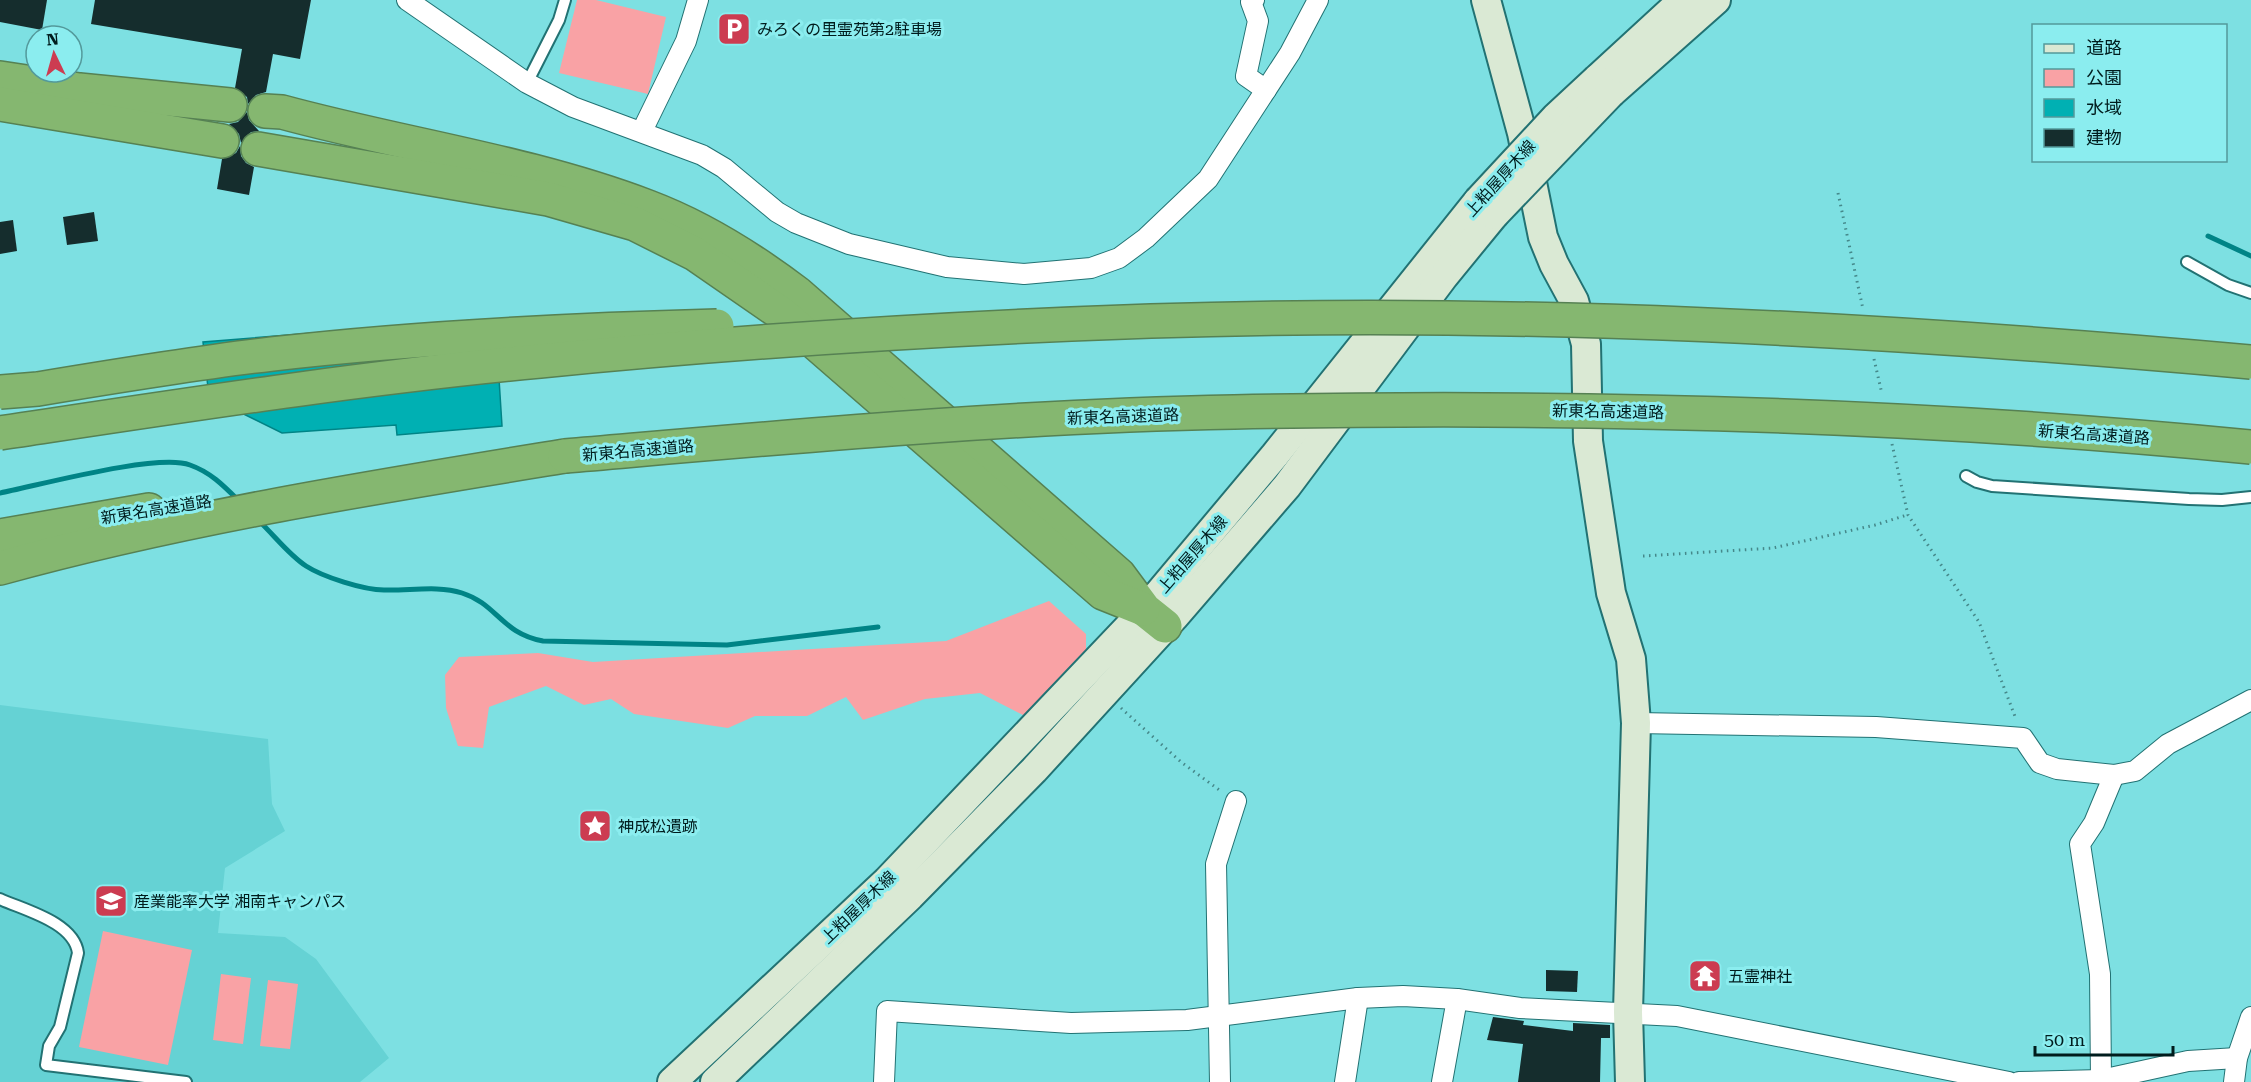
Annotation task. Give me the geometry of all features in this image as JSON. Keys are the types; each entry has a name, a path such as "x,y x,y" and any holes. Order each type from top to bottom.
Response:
{"highway":[{"path":"0,78 79,90 230,105"},
{"path":"0,106 43,110 222,141"},
{"path":"265,111 282,112 564,179 648,207 692,226 765,269 797,293 855,361"},
{"path":"258,149 548,199 635,224 695,254 855,361 1111,584 1155,618"},
{"path":"0,392 38,389 273,354 476,335 580,330 968,320 1342,319 1651,322 2074,346 2251,362"},
{"path":"0,433 326,385 540,361 888,334 1154,321"},
{"name":"新東名高速道路","path":"0,536 119,514 334,482 565,456 986,422 1231,412 1472,409 1706,412 1933,422 2251,447"},
{"path":"0,568 168,526 363,489 565,456"}],"main road":[{"path":"1486,0 1522,133 1543,237 1554,264 1574,301 1586,344 1588,441 1611,593 1631,659 1636,723 1628,1012 1630,1082"},
{"name":"上粕屋厚木線","path":"672,1082 887,881 1287,486 1444,276 1486,208 1683,0"},
{"name":"上粕屋厚木線","path":"1604,86 1716,0"},
{"name":"上粕屋厚木線","path":"715,1082 910,896 1034,770 1155,618"}],"street":[{"path":"407,0 527,83 573,107 702,155 724,168 786,217 849,244 947,267 1024,274 1056,273 1091,268 1110,261 1146,238 1208,179 1266,90 1318,0"},
{"path":"642,131 686,42 698,0"},
{"path":"1254,0 1251,2 1258,21 1246,75 1266,90"},
{"path":"1636,723 1876,727 2023,738 2040,763 2057,769 2115,775 2135,771 2168,744 2251,700"},
{"path":"2101,1080 2100,974 2080,844 2094,823 2115,775"},
{"path":"1220,1082 1216,864 1236,801"},
{"path":"884,1082 886,1011 1071,1023 1218,1018 1358,998 1403,996 1457,999 1520,1008 1677,1016 2009,1082"},
{"path":"1345,1082 1358,998"},
{"path":"1442,1082 1457,999"},
{"path":"2234,1082 2237,1058 2247,1039 2251,1017"},
{"path":"2019,1082 2101,1080 2188,1061 2237,1058"}],"lane":[{"path":"527,83 559,20 565,0"},
{"path":"2187,262 2228,285 2251,293"},
{"path":"1966,476 1977,483 1992,486 2189,499 2222,500 2251,496"},
{"path":"0,899 61,928 77,945 78,953 60,1027 49,1046 46,1065 90,1077 186,1082"}],"path":[{"path":"1838,193 1866,320"},
{"path":"1873,354 1883,400"},
{"path":"1890,435 1908,515 1979,622 1996,661 2023,738"},
{"path":"1643,556 1773,548 1875,525 1908,515"},
{"path":"1115,704 1181,762 1236,801"}],"shaded area":[{"name":"産業能率大学 湘南キャンパス","path":"0,705 268,739 272,804 285,831 225,868 218,933 285,937 316,959 389,1058 360,1082 0,1082"}],"green space":[{"path":"577,0 596,0 666,17 648,94 559,73"},
{"path":"1049,601 1086,634 1086,656 1027,717 980,693 925,699 863,720 846,697 807,716 755,716 728,728 634,714 611,699 584,705 546,686 489,707 483,748 458,746 446,708 445,675 459,657 538,653 593,662 946,641"},
{"path":"103,931 192,950 168,1065 79,1047"},
{"path":"221,974 251,978 243,1044 213,1040"},
{"path":"268,980 298,984 290,1049 260,1046"}],"water":[{"path":"474,320 497,347 502,426 397,435 396,425 282,433 209,397 203,342"}],"building":[{"path":"0,0 47,0 43,24 24,24 24,27 0,22"},
{"path":"95,0 311,0 300,59 273,54 266,92 256,95 248,104 247,97 235,88 242,49 91,24"},
{"path":"247,112 249,120 259,131 251,132 241,143 239,134 229,124 238,122"},
{"path":"240,146 241,156 246,163 254,167 249,195 217,189 222,159 236,153"},
{"path":"94,212 98,241 67,245 63,217"},
{"path":"13,220 17,251 0,254 0,222"},
{"path":"1546,970 1578,971 1577,992 1546,991"},
{"path":"1493,1017 1524,1021 1523,1025 1573,1031 1573,1023 1610,1025 1610,1038 1601,1038 1600,1082 1518,1082 1523,1044 1487,1040"}],"waterway":[{"path":"2208,236 2251,256"},
{"path":"0,493 126,466 174,462 204,471 238,500"},
{"path":"259,521 306,566 323,574 355,585 376,589 433,589 462,593 484,604 518,632 543,641 727,645 878,627"}],"place":[{"name":"みろくの里霊苑第2駐車場","path":"734,29"},
{"name":"神成松遺跡","path":"595,826"},
{"name":"産業能率大学 湘南キャンパス","path":"111,901"},
{"name":"五霊神社","path":"1705,976"}]}
